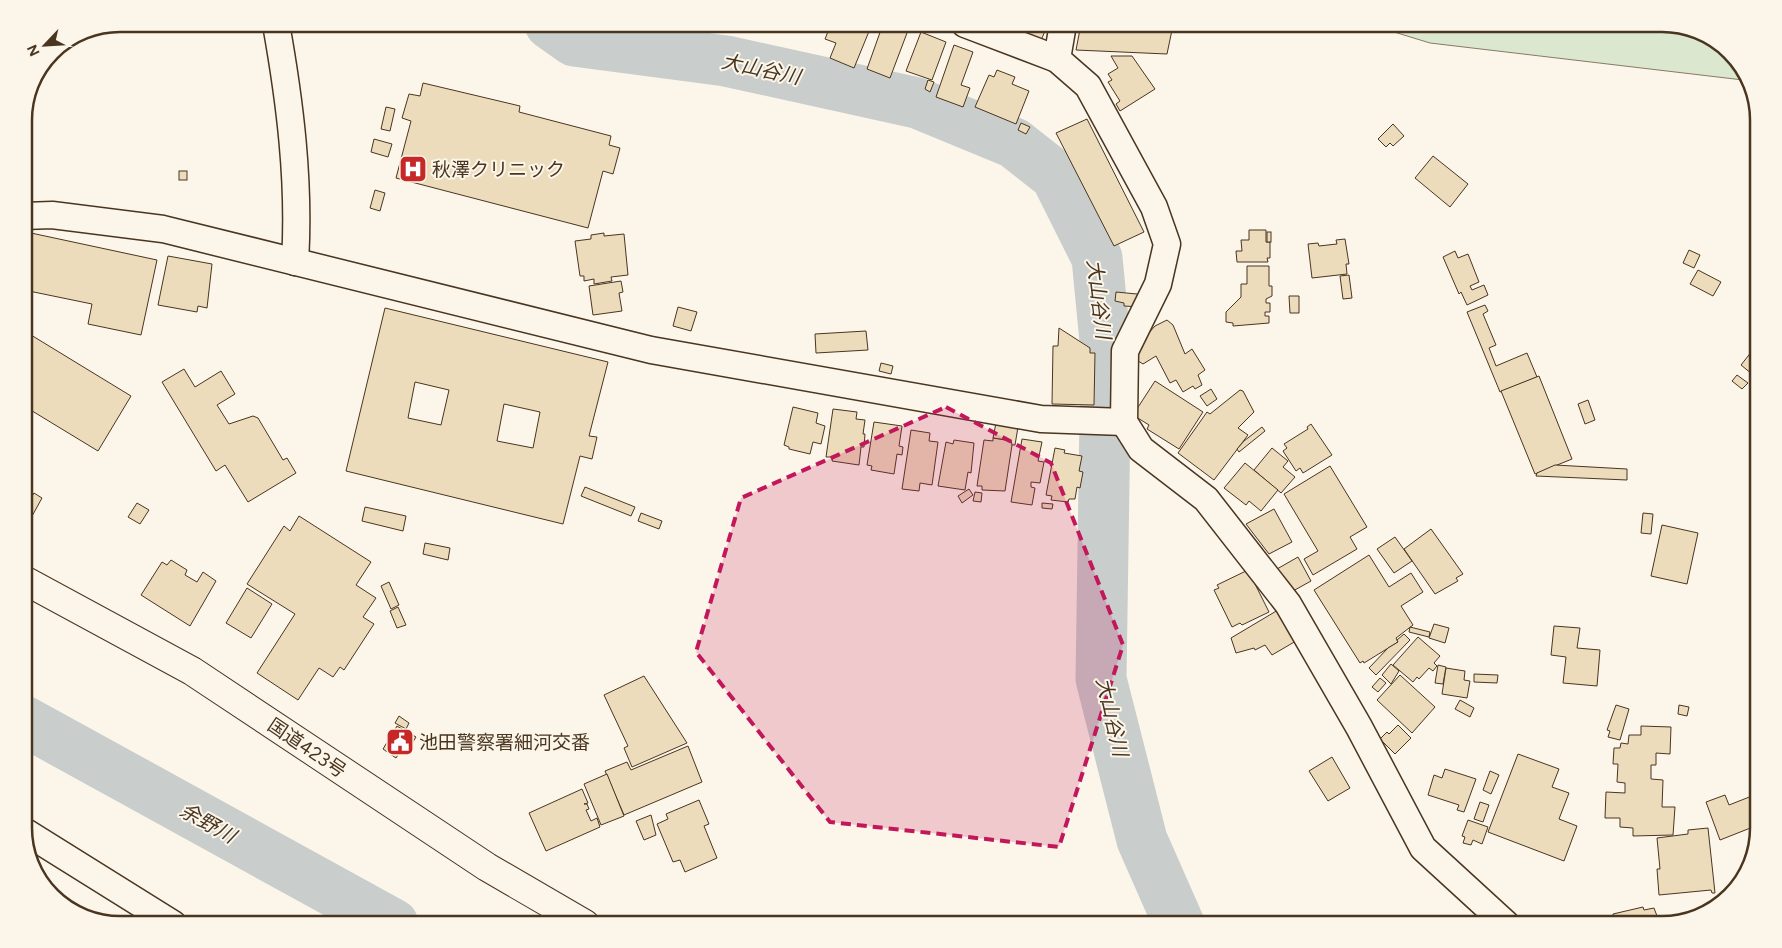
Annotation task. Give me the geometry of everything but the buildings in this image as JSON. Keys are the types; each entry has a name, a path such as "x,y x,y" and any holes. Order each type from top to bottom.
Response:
{"highway":[{"name":"国道423号","path":"33,585 192,671 487,867 571,916"}],"street":[{"path":"277,32 287,85 298,214 295,262"},
{"path":"985,32 1057,59 1088,86 1154,207 1167,244 1158,284 1125,351 1124,422 1141,449 1206,499 1288,604 1359,727 1423,848 1497,916"},
{"path":"1057,59 1062,32"},
{"path":"33,216 52,215 163,229 651,350 1042,419 1124,422"},
{"path":"33,837 160,916"}],"highlighted area":[{"path":"946,407 1051,463 1123,645 1059,847 830,822 696,652 741,498"}],"green space":[{"path":"1394,32 1673,33 1695,39 1710,47 1728,63 1739,79 1430,43"}],"waterway":[{"name":"大山谷川","path":"561,32 574,41 726,61 917,103 1014,143 1056,176 1097,258 1106,351 1101,679 1142,840 1175,916"},
{"name":"余野川","path":"33,726 378,916"}],"place":[{"name":"秋澤クリニック","path":"413,169"},
{"name":"池田警察署細河交番","path":"400,742"}]}
